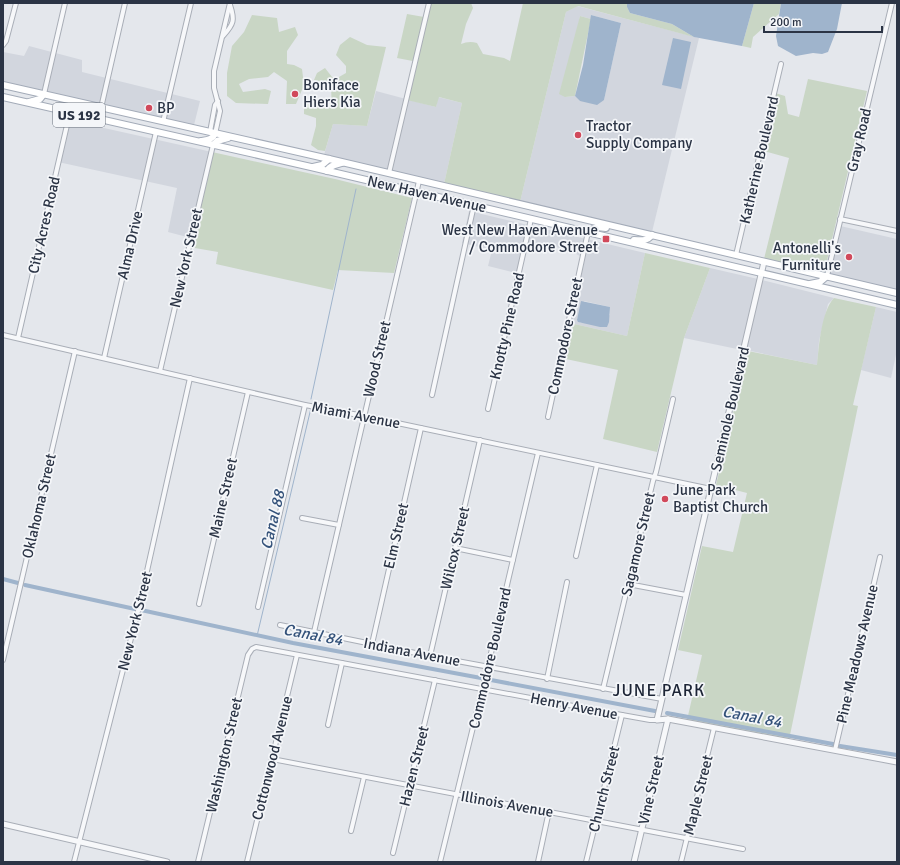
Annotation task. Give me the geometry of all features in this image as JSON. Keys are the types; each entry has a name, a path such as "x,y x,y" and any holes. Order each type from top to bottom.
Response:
{"main road":[{"name":"New Haven Avenue","path":"4,86 344,163 897,293"},
{"path":"27,103 40,99 44,94"},
{"name":"New Haven Avenue","path":"3,97 311,167 897,305"},
{"path":"70,112 79,106 88,105"},
{"path":"156,132 163,122"},
{"path":"198,141 214,137 212,133"},
{"path":"213,145 222,139 232,138"},
{"path":"311,167 322,165 329,160"},
{"path":"327,171 334,165 344,163"},
{"path":"474,205 483,199 492,198"},
{"path":"531,219 541,213 553,212"},
{"path":"588,232 597,227 612,229 620,228"},
{"path":"608,237 644,241 652,235"},
{"path":"809,284 820,282 827,276"}],"street":[{"path":"3,45 6,42 16,3"},
{"path":"44,94 65,3"},
{"path":"101,108 125,3"},
{"path":"163,122 190,3"},
{"path":"389,174 428,3"},
{"name":"Gray Road","path":"827,276 892,3"},
{"path":"212,133 220,111 214,88 214,71 230,4"},
{"path":"222,36 231,27 234,17 230,4"},
{"path":"226,21 232,22"},
{"name":"Katherine Boulevard","path":"736,255 781,64"},
{"name":"City Acres Road","path":"18,338 70,112"},
{"name":"Alma Drive","path":"104,358 156,132"},
{"name":"New York Street","path":"160,371 213,145"},
{"name":"Wood Street","path":"314,632 416,192 420,181"},
{"path":"432,395 474,205"},
{"name":"Knotty Pine Road","path":"488,409 531,219"},
{"path":"840,219 897,230"},
{"name":"Commodore Street","path":"548,416 588,232"},
{"name":"Seminole Boulevard","path":"657,720 764,262"},
{"name":"Miami Avenue","path":"3,334 305,405 711,489"},
{"name":"Oklahoma Street","path":"3,660 75,351"},
{"name":"New York Street","path":"74,862 139,607 190,378"},
{"name":"Maine Street","path":"199,604 248,392"},
{"name":"Sagamore Street","path":"603,689 673,399"},
{"path":"258,607 305,405"},
{"name":"Elm Street","path":"372,644 421,428"},
{"name":"Wilcox Street","path":"430,656 480,440"},
{"name":"Commodore Boulevard","path":"440,862 483,689 538,453"},
{"path":"576,556 597,465"},
{"path":"302,518 339,525"},
{"path":"455,548 513,560"},
{"name":"Pine Meadows Avenue","path":"835,750 880,557"},
{"path":"547,679 567,582"},
{"path":"628,584 686,595"},
{"name":"Indiana Avenue","path":"280,625 547,679 662,699"},
{"name":"Henry Avenue","path":"252,649 256,647 262,648 650,720 668,719 897,762"},
{"name":"Washington Street","path":"198,862 248,656 252,649"},
{"name":"Cottonwood Avenue","path":"247,862 297,655"},
{"path":"328,724 342,663"},
{"name":"Hazen Street","path":"393,853 435,680"},
{"name":"Church Street","path":"586,862 622,715"},
{"name":"Vine Street","path":"634,862 668,719"},
{"name":"Maple Street","path":"682,862 714,728"},
{"name":"Illinois Avenue","path":"272,759 743,849"},
{"path":"351,831 364,777"},
{"path":"538,862 549,811"},
{"path":"3,824 167,862"}],"shaded area":[{"path":"577,6 699,38 652,232 520,202 566,12","holes":["591,15 621,23 604,100 580,101 575,96 565,97 580,16 591,19"]},
{"path":"29,46 82,60 82,72 200,101 194,125 3,82 3,52 24,56"},
{"path":"376,91 436,107 438,97 462,103 444,184 324,155 333,124 367,126"},
{"path":"68,120 212,152 191,238 168,232 177,188 58,162"},
{"path":"469,211 645,253 627,336 570,323 585,259 571,251 556,247 534,245 527,246 520,274 488,266 492,250 462,243","holes":["584,301 610,307 610,315 581,323 577,320"]},
{"path":"836,225 897,239 897,290 824,273"},
{"path":"710,268 758,279 742,350 684,338"},
{"path":"762,280 834,298 828,304 819,341 817,365 746,350"},
{"path":"876,307 897,312 897,350 891,378 861,370"}],"green space":[{"path":"427,3 471,3 473,8 466,24 461,44 469,42 477,43 483,54 504,58 510,61 523,3 627,3 630,13 672,24 694,37 578,6 566,12 520,202 444,184 462,103 439,97 436,107 407,100 418,62 397,58 407,14 424,17"},
{"path":"754,3 781,3 779,14 753,37 751,48 742,46"},
{"path":"252,15 277,18 279,32 295,27 298,35 287,51 287,64 294,65 302,69 304,85 296,104 286,104 287,81 274,72 268,77 249,79 239,84 243,92 265,89 271,91 268,104 236,103 227,96 227,73 232,46 244,32"},
{"path":"580,16 591,19 575,96 565,97 559,94"},
{"path":"350,37 367,45 386,47 367,126 333,124 325,151 318,150 311,145 316,126 316,118 304,114 304,108 310,100 332,108 331,87 314,80 317,73 325,68 332,77 339,77 346,73 346,66 336,55 340,45"},
{"path":"808,79 867,91 824,273 764,259 789,158 764,151 775,93 785,96 788,114 799,117"},
{"path":"212,152 335,179 412,198 394,273 338,270 333,290 216,264 218,252 189,247"},
{"path":"645,253 710,268 684,338 657,452 603,439 618,370 561,358 570,323 627,336"},
{"path":"834,298 876,307 853,405 858,406 789,740 687,720 702,655 678,650 702,546 733,552 747,493 716,485 748,351 817,365 823,320"}],"water":[{"path":"627,3 754,3 742,46 694,37 672,24 630,13"},
{"path":"781,3 842,3 837,29 828,52 822,54 813,53 796,56 778,46 776,36"},
{"path":"591,15 621,23 604,100 597,105 580,101 575,96 583,65"},
{"path":"673,38 691,42 681,89 662,85"},
{"path":"581,301 610,307 609,322 607,327 578,322 577,320"}],"waterway":[{"name":"Canal 88","path":"311,399 356,189"},
{"name":"Canal 88","path":"257,636 311,408"},
{"name":"Canal 84","path":"3,579 18,583"},
{"name":"Canal 84","path":"25,585 135,609"},
{"name":"Canal 84","path":"141,610 293,643 481,678"},
{"name":"Canal 84","path":"491,680 655,711"},
{"name":"Canal 84","path":"667,713 833,744"},
{"name":"Canal 84","path":"840,746 897,755"}],"place":[{"name":"Boniface Hiers Kia","path":"295,94"},
{"name":"BP","path":"149,108"},
{"name":"Tractor Supply Company","path":"578,135"},
{"name":"West New Haven Avenue / Commodore Street","path":"606,239"},
{"name":"Antonelli's Furniture","path":"849,257"},
{"name":"June Park Baptist Church","path":"665,499"}],"district":[{"name":"JUNE PARK","path":"659,690"}]}
